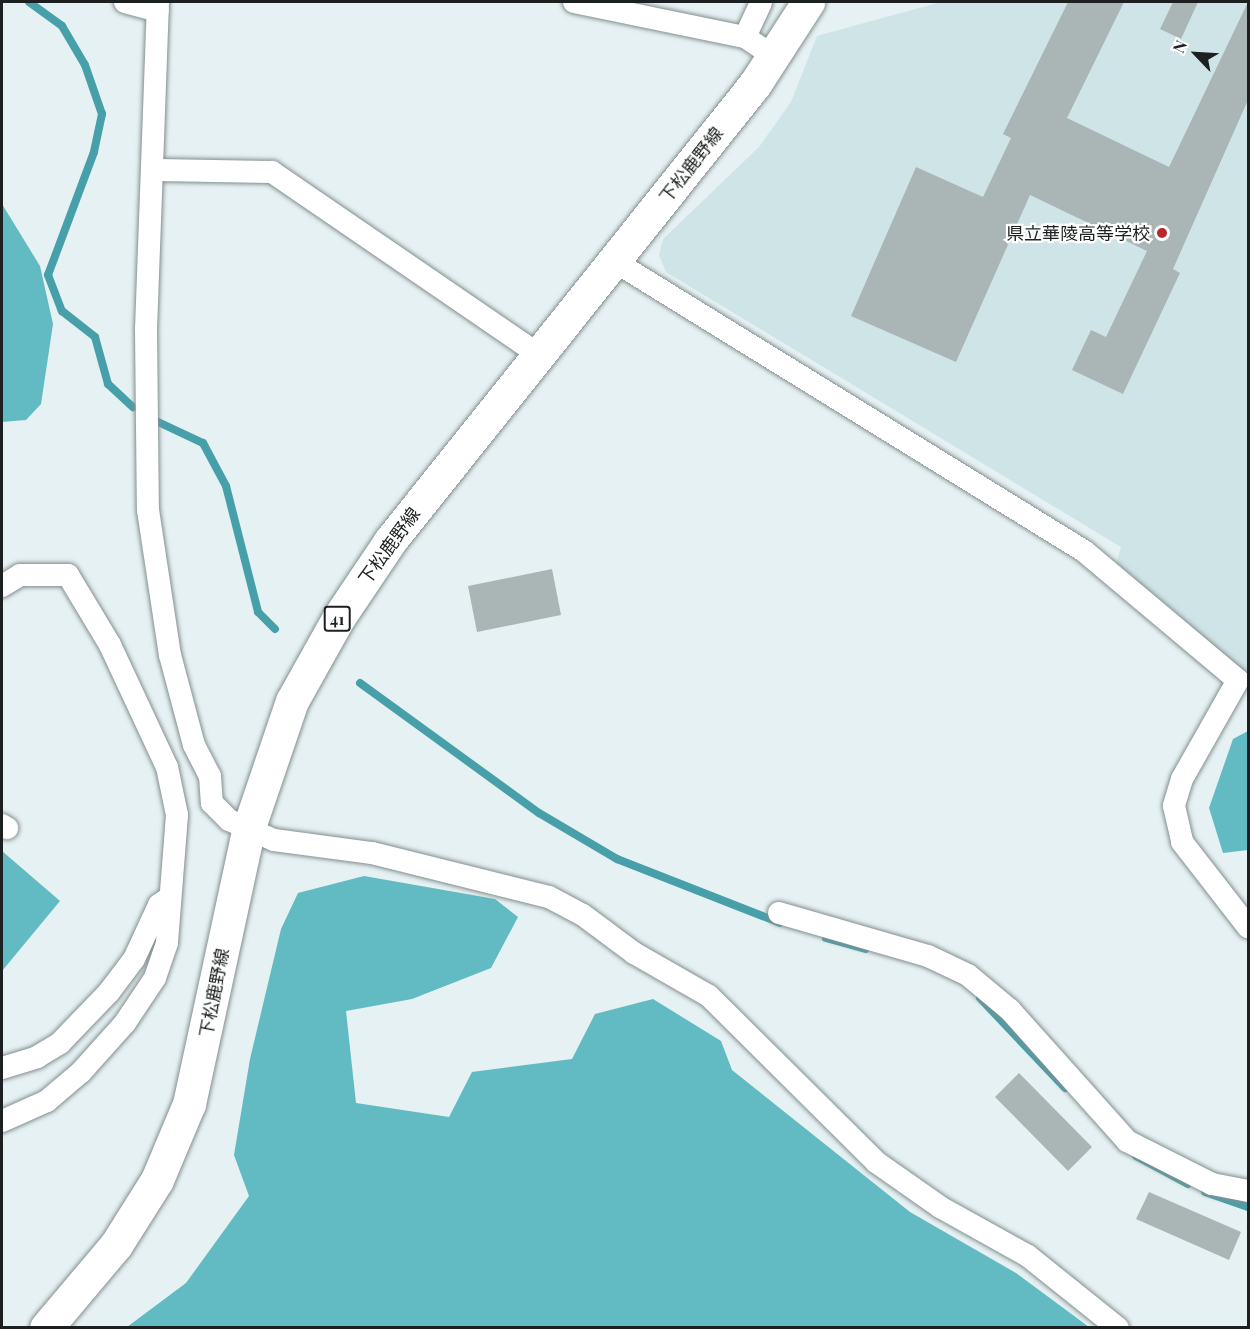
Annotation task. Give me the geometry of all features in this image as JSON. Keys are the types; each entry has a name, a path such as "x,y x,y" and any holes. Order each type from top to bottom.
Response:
{"main road":[{"name":"下松鹿野線","path":"46,1328 116,1245 157,1180 189,1104 248,830 292,701 339,617 390,541 775,57 808,2"}],"street":[{"path":"125,2 158,6 154,170 146,329 148,510 170,656 194,745 210,776 212,803 248,830 303,848 372,853 549,897 583,915 634,953 710,996 876,1162 940,1207 1028,1256 1118,1328"},
{"path":"574,2 605,4 745,37 775,57"},
{"path":"745,37 761,2"},
{"path":"154,170 272,172 539,355"},
{"path":"614,261 1084,551 1238,681 1182,779 1174,806 1182,842 1248,927"},
{"path":"2,586 20,575 68,575 110,645 167,766 177,815 167,943 155,978 125,1023 47,1101 2,1121"},
{"path":"177,815 212,803"},
{"path":"2,1068 37,1058 60,1043 116,983 159,905 169,898"},
{"path":"779,912 928,956 968,975 1010,1010 1126,1140 1212,1184 1248,1191"}],"shaded area":[{"path":"941,2 1248,2 1248,675 1116,564 1121,547 666,272 659,255 663,239 759,147 791,102 817,36"},
{"path":"2,204 40,266 53,324 41,404 26,420 2,422"},
{"path":"1248,731 1248,850 1223,853 1209,808 1233,739"},
{"path":"2,851 60,901 2,971"},
{"path":"364,876 495,899 518,917 491,968 412,999 346,1011 356,1103 449,1117 472,1072 572,1059 595,1014 653,999 721,1041 732,1070 910,1212 1016,1273 1089,1327 127,1327 186,1283 249,1196 234,1155 250,1059 281,929 298,893"}],"building":[{"path":"1068,2 1124,2 1067,118 1169,167 1248,2 1248,100 1173,269 1180,273 1123,394 1072,370 1091,330 1106,337 1147,251 1030,195 956,362 851,316 916,167 983,197 1011,138 1003,134"},
{"path":"1173,2 1198,2 1181,39 1160,29"},
{"path":"552,569 561,615 477,632 468,586"},
{"path":"1019,1073 1092,1147 1068,1171 995,1097"},
{"path":"1149,1192 1241,1232 1229,1260 1136,1219"}],"waterway":[{"path":"29,2 62,26 85,65 102,114 94,152 48,275 62,311 95,337 108,384 133,407"},
{"path":"156,421 203,443 226,486 258,612 275,629"},
{"path":"360,683 539,813 617,859 780,923"},
{"path":"826,938 866,949"},
{"path":"980,998 1065,1088"},
{"path":"1136,1156 1188,1184"},
{"path":"1205,1192 1248,1207"}],"place":[{"name":"県立華陵高等学校","path":"1162,233"}]}
